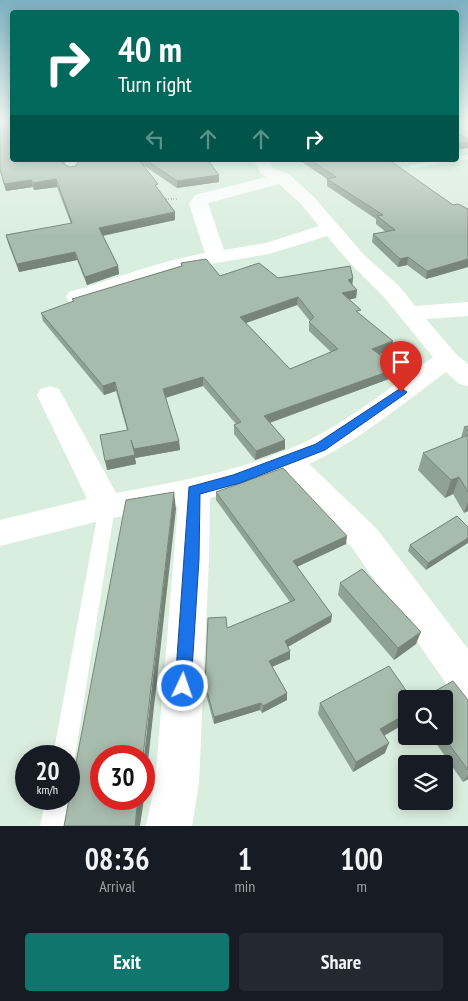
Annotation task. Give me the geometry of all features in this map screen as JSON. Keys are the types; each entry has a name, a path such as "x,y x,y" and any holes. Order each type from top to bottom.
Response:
{"street":[{"path":"0,534 107,508 194,491 236,479 320,447 457,369 392,292 357,259 308,201 282,178 267,171 262,162"},
{"path":"217,257 198,204 201,200 282,178"},
{"path":"77,297 144,277 176,264 269,248 331,228"},
{"path":"407,312 468,309"},
{"path":"50,395 107,508"},
{"path":"288,460 365,539 468,681"},
{"path":"169,826 177,783 192,559 194,491"}],"lane":[{"path":"413,166 437,162"},
{"path":"66,745 107,508"},
{"path":"52,826 55,810"}],"path":[{"path":"153,199 201,200"}],"building":[{"path":"0,160 10,160 10,162 62,162 69,167 76,166 78,162 141,162 158,184 155,185 175,212 99,228 118,266 85,277 75,252 17,264 6,235 72,223 56,179 33,183 31,180 4,184 0,169"},
{"path":"149,162 209,162 219,175 177,181"},
{"path":"313,162 392,162 453,205 458,204 468,209 468,259 427,271 408,257 400,259 373,234 395,230 377,216 383,215 327,179 336,177"},
{"path":"206,259 220,276 259,263 278,278 350,266 353,278 348,280 357,290 342,293 361,310 356,311 393,341 372,349 398,368 264,416 285,440 256,451 234,425 241,422 203,377 163,389 179,441 134,449 131,440 135,455 105,461 100,435 128,430 115,382 103,386 41,313 74,301 72,299 182,266 181,263","holes":["298,297 314,317 309,322 338,349 290,369 240,317"]},
{"path":"468,435 468,492 459,477 451,480 423,453"},
{"path":"283,468 347,536 293,561 332,615 285,641 290,651 269,661 287,693 263,706 261,703 214,717 205,684 208,618 226,617 227,628 295,600 216,492"},
{"path":"174,492 144,745 90,745 90,810 137,810 135,826 64,826 67,810 80,810 79,745 126,500"},
{"path":"457,516 468,527 468,538 428,563 410,545"},
{"path":"362,569 421,632 398,648 340,583"},
{"path":"389,666 406,690 398,690 398,719 380,729 389,743 356,762 320,703"},
{"path":"453,681 468,700 468,770 450,745 453,745 453,690 437,690"}],"route":[{"path":"183,686 192,559 194,491 236,479 320,447 401,392"}]}
